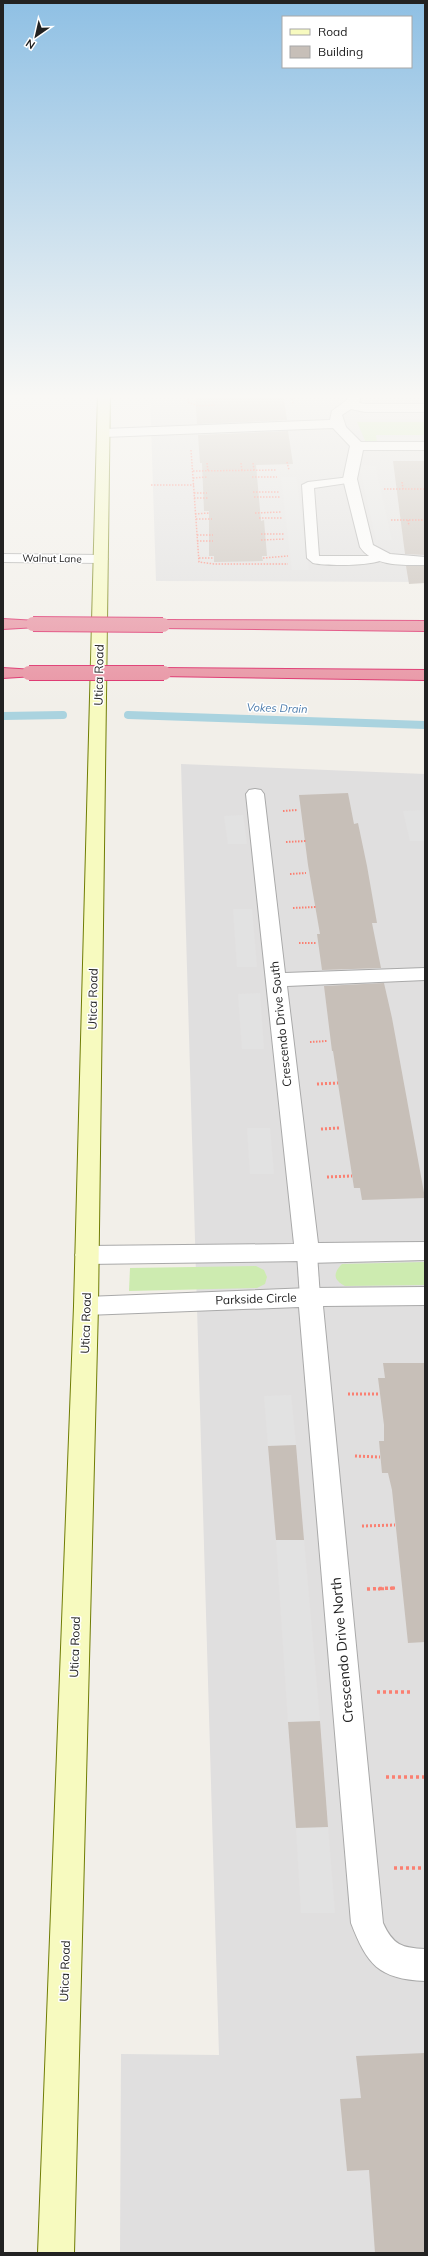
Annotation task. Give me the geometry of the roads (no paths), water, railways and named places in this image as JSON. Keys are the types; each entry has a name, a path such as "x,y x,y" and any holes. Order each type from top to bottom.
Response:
{"highway":[{"path":"3,624 425,626"},
{"path":"3,673 425,675"}],"street":[{"name":"Utica Road","path":"56,2253 86,1306 101,559 104,498"},
{"path":"354,498 364,542 367,547 383,556 396,560 425,561"},
{"name":"Walnut Lane","path":"3,558 101,559"},
{"name":"Crescendo Drive South","path":"255,794 307,1254"},
{"path":"276,980 425,974"},
{"path":"87,1255 307,1254 425,1251"},
{"name":"Parkside Circle","path":"86,1306 310,1297 425,1296"},
{"name":"Crescendo Drive North","path":"310,1297 367,1923 373,1942 385,1955 398,1962 425,1965"}],"lane":[{"path":"309,498 314,558 371,560 383,556"},
{"path":"307,1254 310,1297"}],"waterway":[{"name":"Vokes Drain","path":"3,716 63,715"},
{"name":"Vokes Drain","path":"128,715 425,725"}]}
